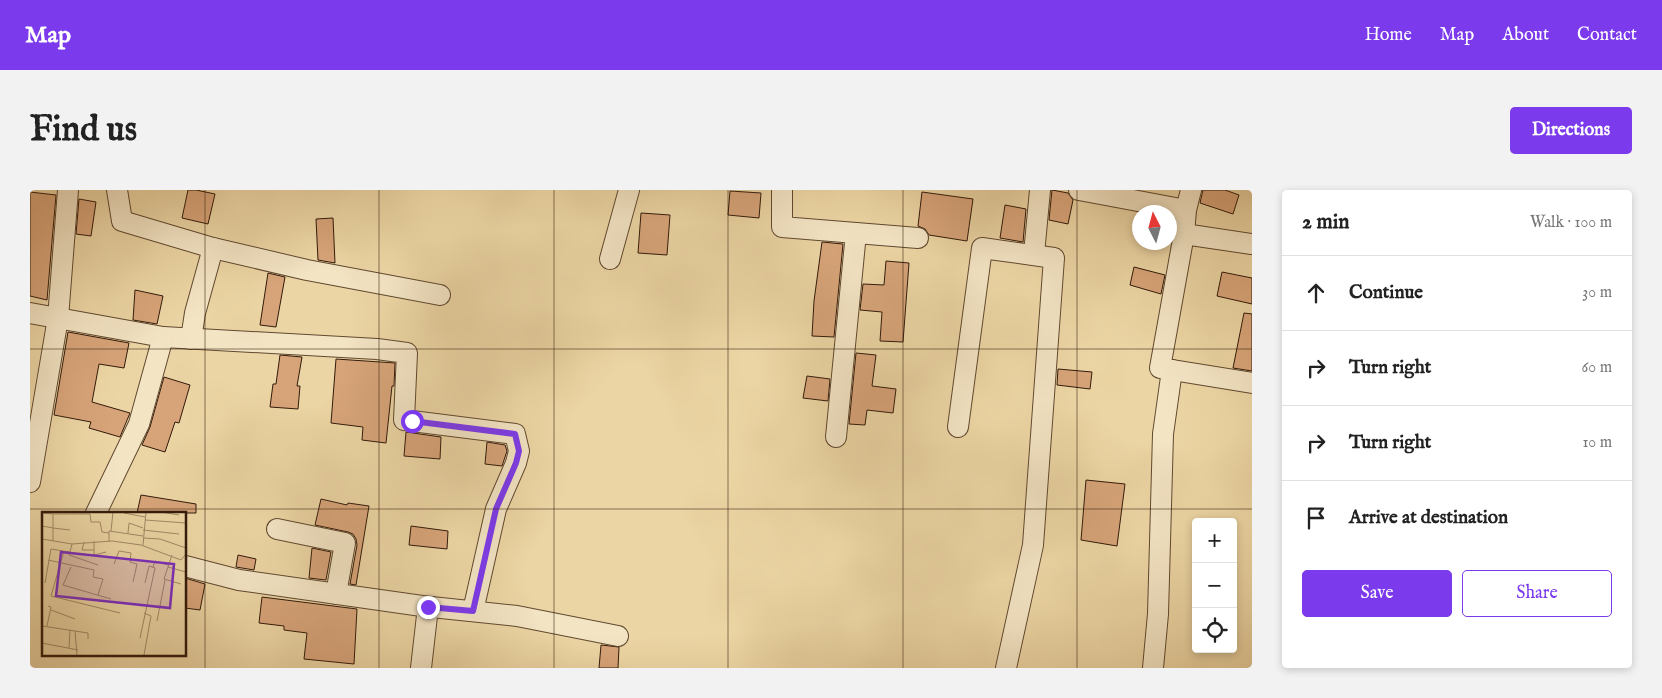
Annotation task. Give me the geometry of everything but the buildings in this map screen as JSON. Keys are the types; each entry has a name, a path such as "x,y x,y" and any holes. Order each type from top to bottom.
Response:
{"street":[{"path":"30,482 58,318 68,190"},
{"path":"117,190 122,221 213,248 307,270 440,295"},
{"path":"610,259 629,190"},
{"path":"782,190 782,227 918,238"},
{"path":"1034,254 1040,190"},
{"path":"1080,190 1186,210"},
{"path":"1191,190 1160,368 1252,383"},
{"path":"836,437 856,233"},
{"path":"1184,234 1252,244"},
{"path":"191,339 195,314 213,248"},
{"path":"958,427 982,248 1054,258 1033,545 1006,668"},
{"path":"30,313 163,337 406,352 404,420 515,434 519,451 516,463 496,509 473,611"},
{"path":"96,512 139,424 163,337"},
{"path":"1153,668 1158,614 1163,434 1172,370"},
{"path":"277,528 345,542 336,594"},
{"path":"186,566 239,580 428,607 517,616 618,636"},
{"path":"421,668 428,607"}],"route":[{"path":"412,421 515,434 519,451 516,463 496,509 473,611 428,607"}]}
